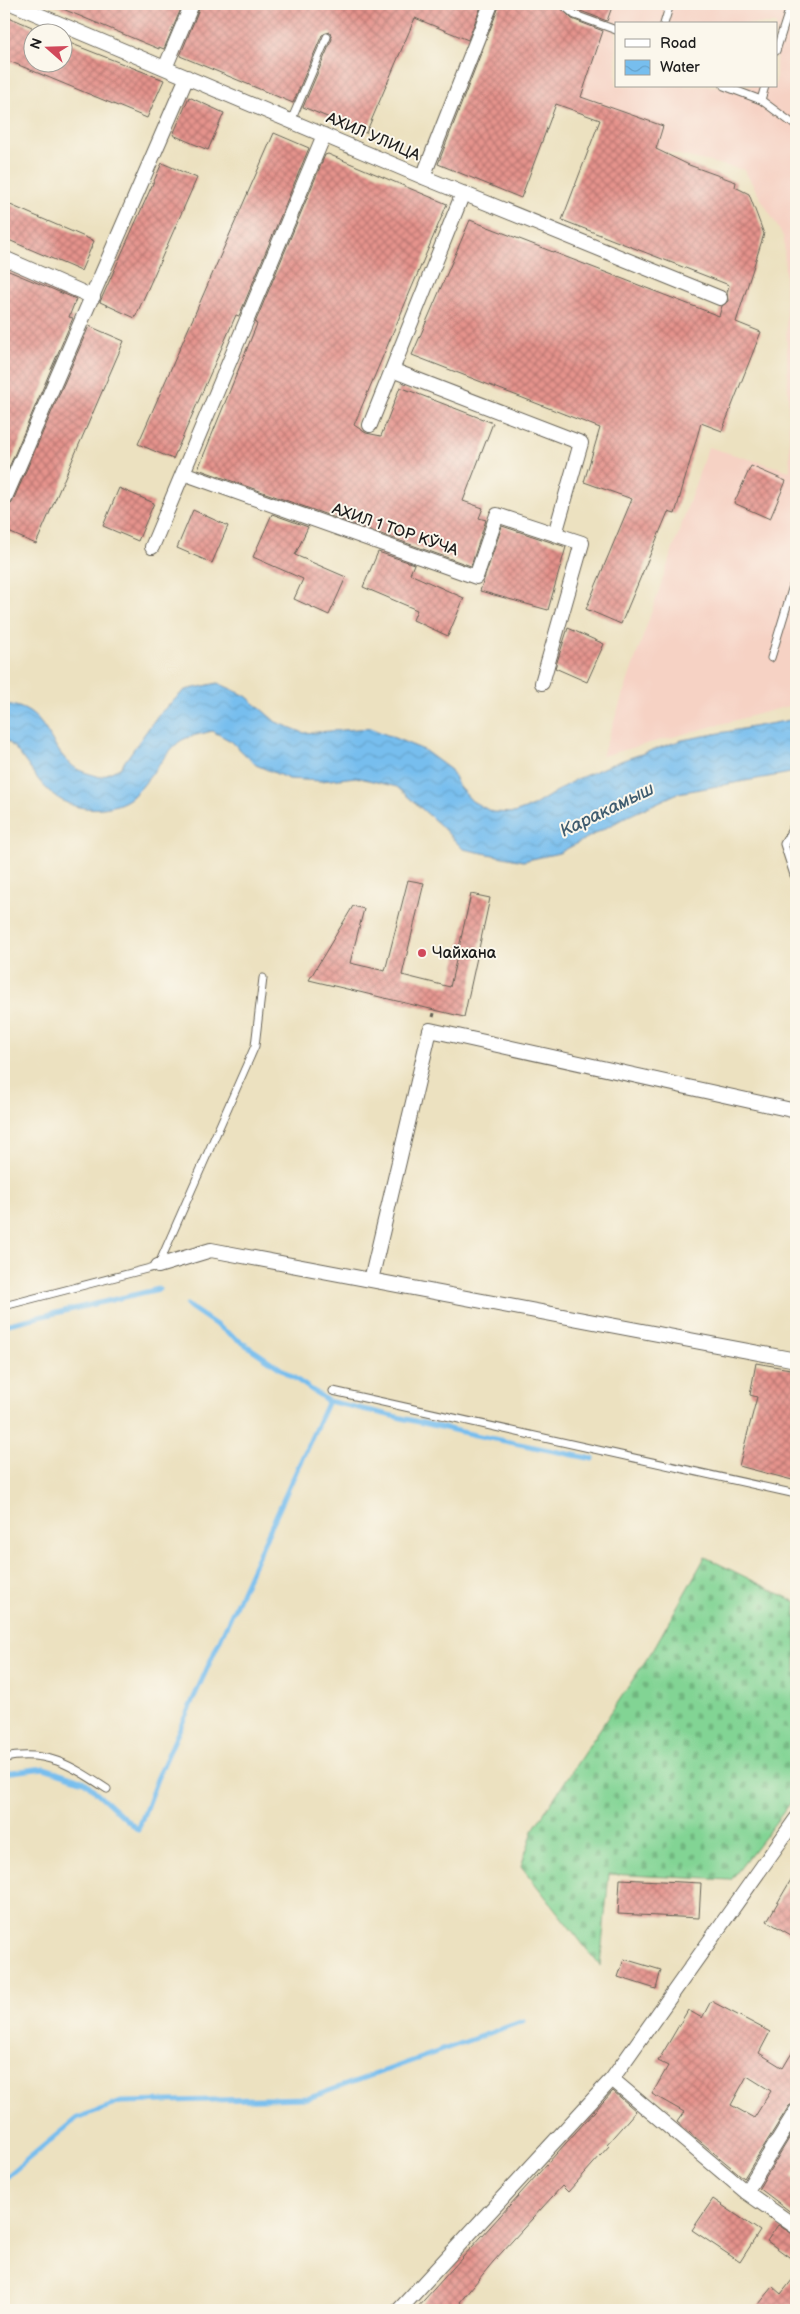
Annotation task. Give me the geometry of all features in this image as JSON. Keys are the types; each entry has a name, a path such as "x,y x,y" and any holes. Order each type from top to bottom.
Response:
{"street":[{"name":"АХИЛ УЛИЦА","path":"13,4 423,177 720,298"},
{"path":"165,68 192,4"},
{"path":"423,177 491,4"},
{"path":"4,500 187,77"},
{"path":"152,547 324,135"},
{"path":"370,425 463,193"},
{"path":"4,258 93,297"},
{"path":"392,370 581,443 555,534"},
{"name":"АХИЛ 1 ТОР КЎЧА","path":"183,473 476,577 497,515 582,543 542,683"},
{"path":"371,1280 430,1030 796,1111"},
{"path":"158,1266 211,1250 796,1360"},
{"path":"399,2310 612,2079 796,1819"},
{"path":"612,2079 746,2192 796,2228"},
{"path":"746,2192 796,2111"}],"lane":[{"path":"562,4 575,15 615,30"},
{"path":"665,22 670,4"},
{"path":"778,45 791,4"},
{"path":"291,121 327,38"},
{"path":"729,88 761,100 796,126"},
{"path":"761,100 764,88"},
{"path":"771,658 796,576"},
{"path":"796,822 784,844 794,875 796,876"},
{"path":"4,1306 158,1266 256,1046 263,978"},
{"path":"333,1391 796,1494"},
{"path":"4,1758 24,1754 68,1764 107,1788"}],"shaded area":[{"path":"570,4 796,4 796,704 602,756 708,447 790,471 784,238 744,170 658,150 657,143 557,104 587,26 582,14"}],"green space":[{"path":"705,1557 796,1602 796,1796 731,1880 609,1874 600,1966 521,1866 534,1828 654,1648"}],"water":[{"name":"Каракамыш","path":"218,683 246,696 276,722 304,733 370,728 424,750 451,770 459,787 472,801 492,812 514,813 533,806 575,780 612,764 682,740 796,719 796,772 678,793 628,816 559,853 523,861 463,849 439,824 397,787 356,777 321,781 289,779 256,765 231,741 212,731 179,742 132,797 118,805 100,808 74,806 56,797 4,738 4,704 19,707 30,712 38,720 57,748 74,767 100,777 120,768 158,715 185,690"}],"building":[{"path":"51,4 183,4 164,49 159,47 159,49"},
{"path":"201,4 482,4 468,40 415,18 366,133 303,107 332,39 330,32 322,35 293,103 180,56"},
{"path":"500,4 557,4 572,19 603,31 581,97 663,126 656,149 689,165 736,182 735,187 749,194 764,234 736,322 761,332 722,431 701,423 675,514 668,512 621,624 586,609 632,499 584,482 600,428 412,355 470,220 719,316 722,306 728,301 729,285 562,220 600,120 556,104 521,198 438,164"},
{"path":"570,4 613,4 607,21 578,10"},
{"path":"4,15 22,23 22,66 4,59"},
{"path":"72,44 164,80 147,118 36,72 72,72"},
{"path":"189,97 224,113 208,150 173,135"},
{"path":"274,133 309,148 239,316 236,315 173,459 138,444"},
{"path":"328,154 447,204 354,425 366,433 381,436 400,387 493,423 463,501 483,508 479,518 486,520 471,566 198,469 257,324 255,323 325,155"},
{"path":"162,163 197,178 135,318 100,302"},
{"path":"8,204 94,241 81,271 4,238 4,215"},
{"path":"4,269 76,299 69,317 73,318 4,479"},
{"path":"89,326 124,341 36,544 4,530 4,509 12,503"},
{"path":"751,466 786,481 770,519 734,503"},
{"path":"119,488 154,503 138,541 103,526"},
{"path":"193,510 228,526 212,563 177,548"},
{"path":"272,514 308,527 295,555 346,577 329,615 294,599 303,579 253,557"},
{"path":"502,526 566,547 548,610 480,591"},
{"path":"378,552 414,564 410,574 464,598 448,636 413,620 417,610 363,587"},
{"path":"568,628 604,644 587,682 555,668"},
{"path":"408,880 424,883 402,975 450,987 471,894 490,898 464,1017 309,980 353,906 364,909 350,963 385,971"},
{"path":"756,1363 796,1370 796,1481 739,1466 757,1397 750,1395"},
{"path":"796,1871 796,1938 767,1921"},
{"path":"620,1879 701,1883 699,1918 618,1914"},
{"path":"624,1959 661,1970 656,1989 618,1977"},
{"path":"711,2001 770,2032 759,2053 783,2068 796,2046 796,2102 789,2106 744,2178 677,2122 684,2112 652,2094 668,2066 658,2061 688,2010 702,2018","holes":["747,2076 771,2091 754,2118 731,2105"]},
{"path":"613,2091 636,2111 607,2144 609,2146 568,2192 562,2186 493,2262 460,2302 468,2310 415,2310"},
{"path":"796,2127 796,2168 791,2177 796,2180 796,2216 759,2188"},
{"path":"713,2199 760,2231 740,2262 692,2230"},
{"path":"778,2225 796,2236 796,2262 767,2241"},
{"path":"796,2275 796,2310 754,2310 773,2287 781,2294"}],"waterway":[{"path":"4,1325 159,1289"},
{"path":"187,1305 328,1401 475,1435 593,1459"},
{"path":"4,1773 44,1768 84,1781 138,1830 157,1779 328,1401"},
{"path":"4,2179 77,2118 121,2102 309,2098 523,2021"}],"place":[{"name":"Чайхана","path":"422,953"}]}
